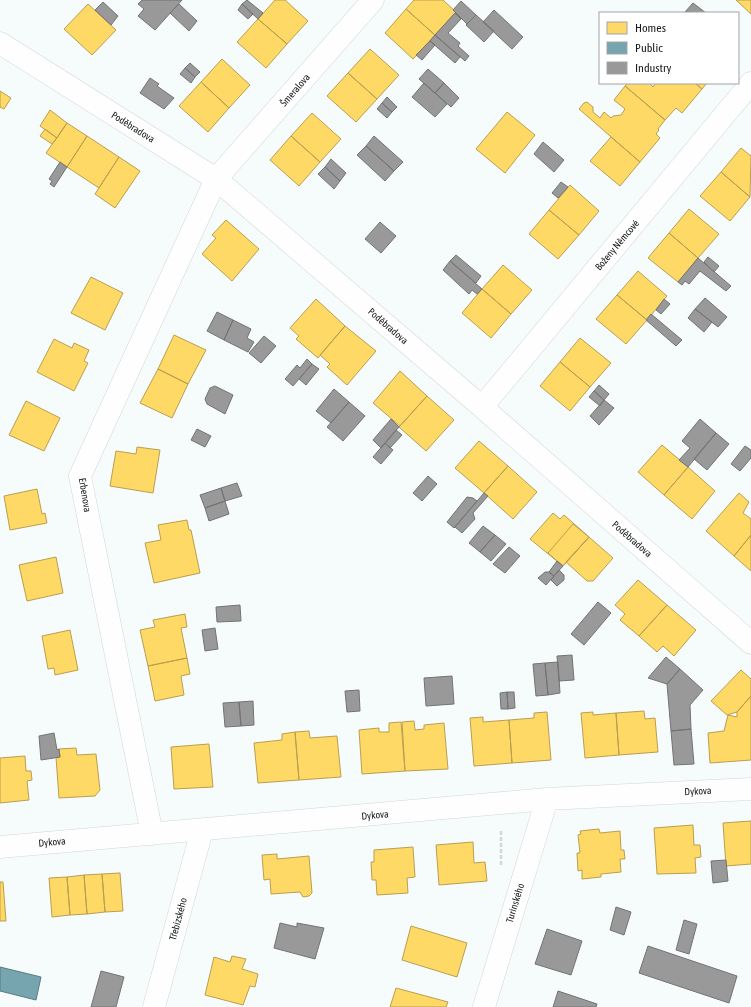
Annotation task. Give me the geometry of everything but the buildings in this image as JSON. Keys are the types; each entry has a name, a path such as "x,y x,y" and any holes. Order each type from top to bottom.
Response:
{"street":[{"name":"Šmeralova","path":"216,179 373,0"},
{"name":"Poděbradova","path":"0,43 216,179 482,407 751,643"},
{"name":"Boženy Němcové","path":"482,407 751,83"},
{"name":"Erbenova","path":"152,834 80,476 216,179"},
{"name":"Dykova","path":"0,847 547,799 751,788"},
{"name":"Turinského","path":"484,1007 547,799"},
{"name":"Třebízského","path":"154,1007 202,830"}]}
